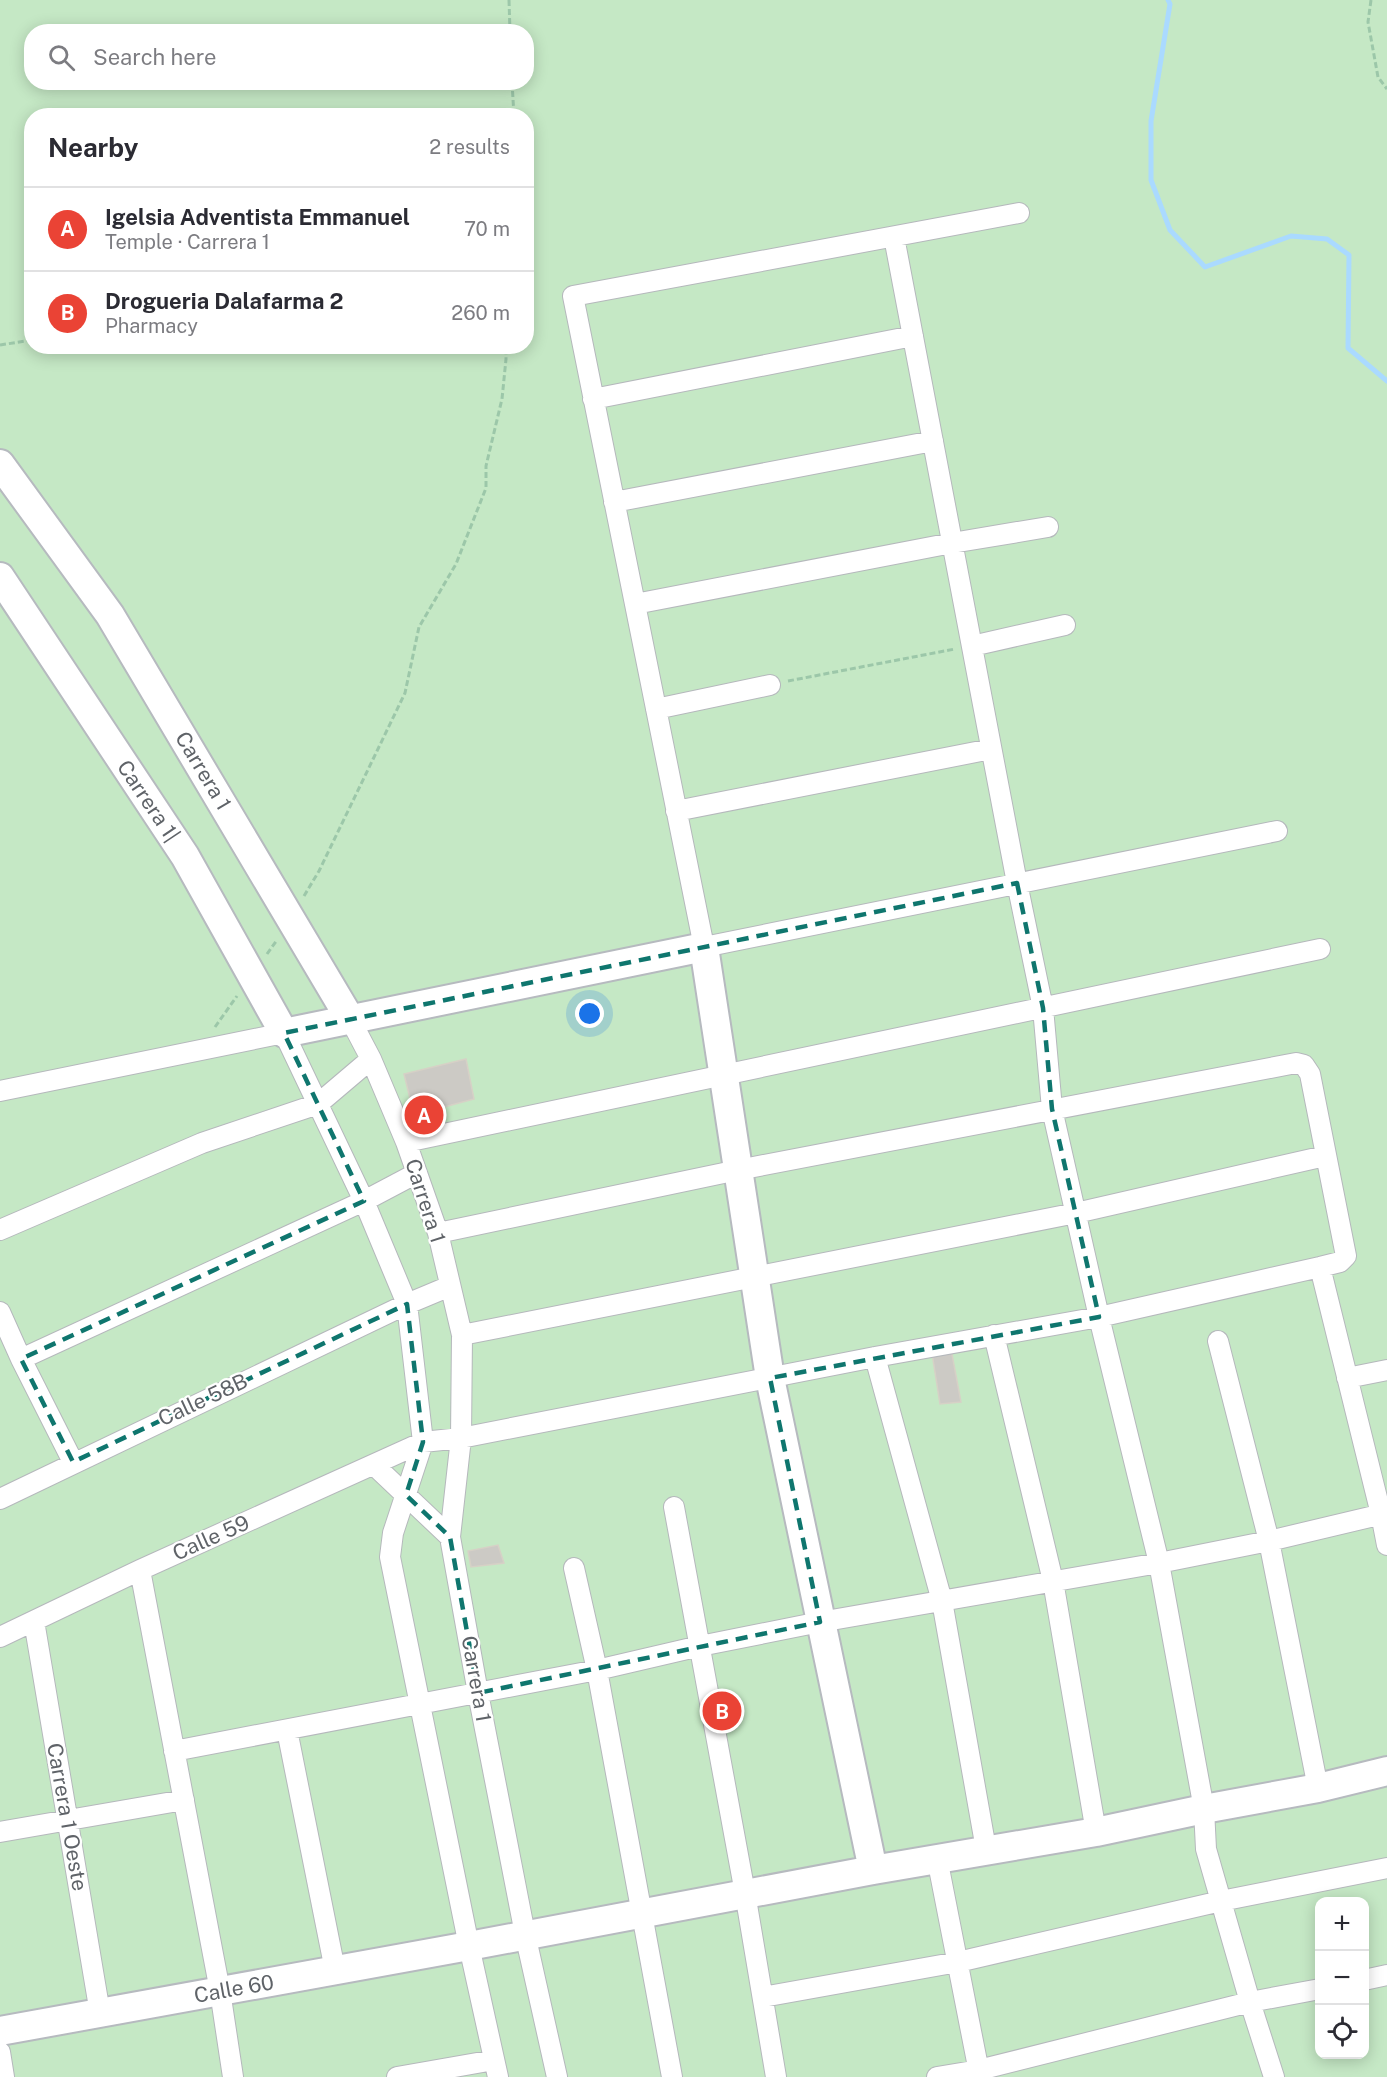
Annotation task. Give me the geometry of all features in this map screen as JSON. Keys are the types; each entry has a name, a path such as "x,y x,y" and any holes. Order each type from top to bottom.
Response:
{"street":[{"path":"873,1870 770,1378 704,947 573,296 1019,213"},
{"path":"894,237 1017,883 1043,1008 1052,1109 1099,1317 1159,1563 1204,1809 1206,1849 1274,2077"},
{"path":"593,399 913,336"},
{"path":"614,502 933,441"},
{"name":"Carrera 1","path":"3,473 110,615 350,1020 371,1059 406,1142 438,1233 462,1335 461,1438 450,1537 525,1934 557,2077"},
{"path":"635,604 952,543 1048,527"},
{"name":"Carrera 1|","path":"0,577 185,856 284,1033"},
{"path":"972,646 1065,625"},
{"path":"656,709 771,685"},
{"path":"676,811 992,749"},
{"path":"0,1091 1277,831"},
{"path":"406,1142 1320,949"},
{"path":"284,1033 364,1201 407,1304 423,1442 393,1533 390,1557 496,2068 397,2077"},
{"path":"0,1230 202,1143 318,1104 371,1059"},
{"path":"438,1233 738,1170 1296,1063 1304,1065 1310,1074 1325,1156 1076,1213 754,1275 462,1335"},
{"name":"Calle 59","path":"0,1637 140,1570 423,1442 461,1438 875,1357 1099,1317 1340,1262 1346,1256 1325,1156"},
{"path":"21,1359 364,1201 417,1173"},
{"path":"1320,1267 1347,1378 1384,1513 1387,1545"},
{"name":"Calle 58B","path":"0,1499 73,1462 407,1304 450,1286"},
{"path":"0,1312 73,1462"},
{"path":"994,1335 1053,1581 1096,1832"},
{"path":"1218,1341 1269,1541 1318,1788"},
{"path":"875,1357 942,1601 986,1849"},
{"path":"1347,1378 1387,1370"},
{"path":"374,1465 450,1537"},
{"path":"674,1507 745,1893 776,2077"},
{"path":"174,1751 597,1670 820,1622 1159,1563 1269,1541 1384,1513"},
{"path":"574,1568 597,1670 672,2077"},
{"path":"140,1570 220,1991 233,2077"},
{"name":"Carrera 1 Oeste","path":"34,1621 100,2013"},
{"path":"287,1730 335,1970"},
{"name":"Calle 60","path":"0,2031 986,1849 1096,1832 1318,1788 1387,1771"},
{"path":"0,1832 184,1800"},
{"path":"938,1858 980,2073"},
{"path":"763,1997 958,1962 1221,1901 1387,1868"},
{"path":"1369,1979 1387,1975"},
{"path":"937,2077 980,2073 1250,2002 1315,1990"},
{"path":"0,2052 4,2077"}],"path":[{"path":"509,0 510,24"},
{"path":"1371,0 1368,22 1378,77 1387,89"},
{"path":"512,90 514,108"},
{"path":"0,345 24,341"},
{"path":"202,1050 220,1019 253,976 291,918 323,862 405,693 419,627 456,564 486,488 486,465 502,399 506,354"},
{"path":"771,685 972,646"}],"highlighted area":[{"path":"1017,883 1043,1008 1052,1109 1099,1317 770,1378 820,1622 478,1693 450,1537 406,1495 423,1442 407,1304 73,1462 21,1359 364,1201 284,1033"}],"green space":[{"path":"0,0 1387,0 1387,2077 0,2077"}],"building":[{"path":"466,1059 474,1099 414,1115 404,1074"},
{"path":"951,1349 961,1402 940,1404 932,1353"},
{"path":"498,1545 504,1563 471,1567 468,1551"}],"waterway":[{"path":"1168,0 1170,4 1151,121 1151,180 1170,230 1205,267 1291,236 1327,239 1349,255 1348,348 1387,381"}],"place":[{"name":"Igelsia Adventista Emmanuel","path":"424,1115"},
{"name":"Drogueria Dalafarma 2","path":"722,1711"}]}
